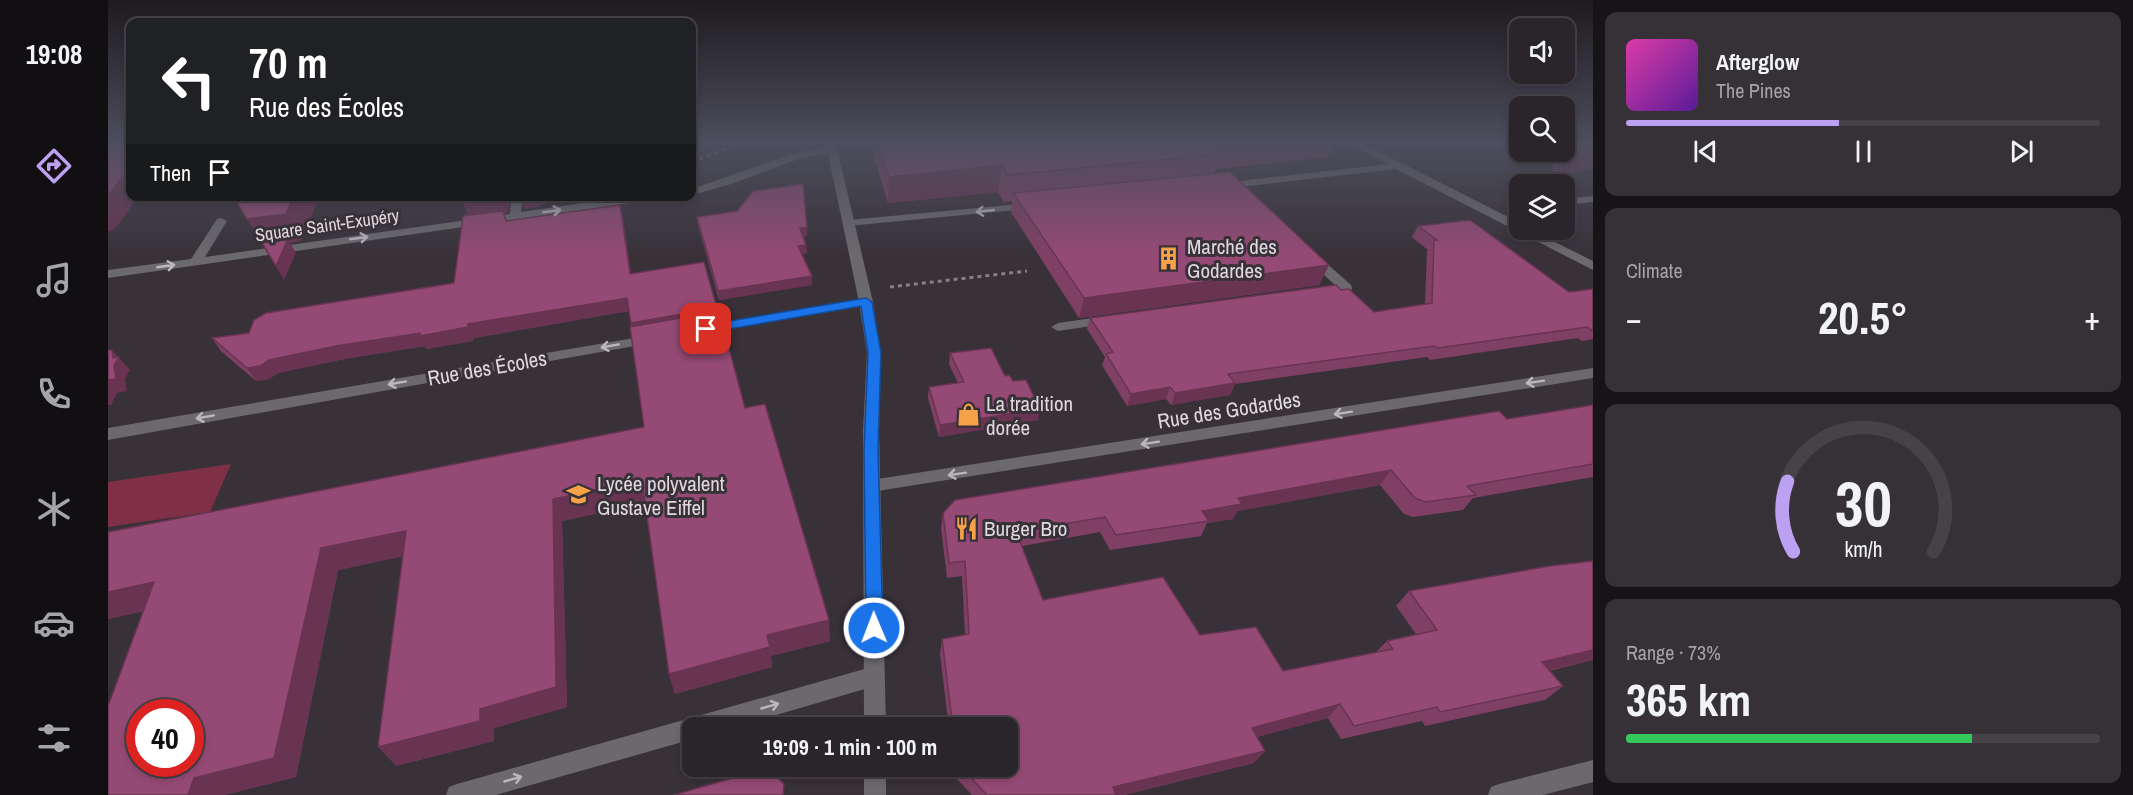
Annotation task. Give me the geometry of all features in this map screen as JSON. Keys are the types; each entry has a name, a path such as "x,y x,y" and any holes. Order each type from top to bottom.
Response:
{"street":[{"path":"696,191 732,181"},
{"path":"839,181 866,302 874,353 872,486 875,717"},
{"path":"1212,187 1272,181"},
{"path":"1429,181 1509,223"},
{"path":"1236,185 1246,196"},
{"path":"1575,201 1593,199"},
{"path":"515,216 516,201"},
{"name":"Square Saint-Exupéry","path":"108,274 622,201"},
{"path":"848,224 1039,205"},
{"path":"1500,218 1509,215"},
{"path":"195,262 221,221"},
{"path":"1542,240 1593,266"},
{"path":"1305,250 1346,288 1312,293"},
{"path":"694,331 866,302"},
{"path":"1058,327 1116,319"},
{"name":"Rue des Écoles","path":"108,434 671,335"},
{"name":"Rue des Godardes","path":"872,486 1593,373"},
{"path":"732,717 876,676"},
{"path":"457,795 682,731"},
{"path":"1499,795 1593,771"},
{"path":"875,777 875,795"}],"path":[{"path":"889,287 1027,271"}],"shaded area":[{"path":"231,464 210,512 108,527 108,482"}],"building":[{"path":"108,181 119,181 108,196"},
{"name":"Marché des Godardes","path":"1136,181 1240,181 1329,265 1084,298 1013,193"},
{"path":"803,184 807,227 800,228 806,245 798,246 812,276 718,291 697,217 737,211 753,191"},
{"path":"236,201 292,201 286,214 247,219"},
{"path":"620,205 630,274 704,262 717,308 631,323 627,298 468,324 468,327 420,336 420,333 336,346 269,360 260,366 247,368 212,338 249,333 254,320 266,313 454,283 463,216 503,211 506,221"},
{"path":"1470,220 1569,292 1593,289 1593,329 1587,327 1228,374 1235,383 1175,393 1170,387 1131,394 1106,354 1113,352 1090,318 1336,285 1341,290 1349,289 1374,312 1432,303 1434,240 1437,240 1418,226"},
{"path":"288,239 276,266 262,243"},
{"path":"719,311 745,408 765,404 829,620 767,635 770,647 669,674 642,480 553,499 556,687 480,709 480,721 378,747 406,531 321,548 274,758 204,776 204,699 126,699 126,777 198,777 194,778 188,795 108,795 108,706 154,582 108,592 108,532 644,427 630,327"},
{"path":"991,348 1005,376 1009,375 1013,381 1026,380 1040,409 940,425 929,387 964,382 950,353"},
{"path":"108,350 112,350 113,358 119,357 114,366 116,379 108,380"},
{"path":"1593,405 1593,464 1467,486 1476,495 1425,502 1415,498 1391,470 1238,498 1242,504 1202,511 1209,521 1116,535 1105,517 1016,532 1043,600 1163,577 1200,635 1256,627 1283,671 1393,649 1387,641 1437,630 1409,591 1550,566 1593,561 1593,650 1542,662 1563,686 1440,712 1437,707 1354,726 1340,704 1252,728 1265,751 1113,787 1116,795 987,795 970,777 1018,777 1018,717 952,717 942,639 969,634 965,561 949,563 943,513 955,500 1499,411 1507,419"},
{"path":"736,777 777,777 784,784 783,795 674,795"}],"place":[{"name":"Marché des Godardes","path":"1169,258"},
{"name":"La tradition dorée","path":"968,415"},
{"name":"Lycée polyvalent Gustave Eiffel","path":"579,495"},
{"name":"Burger Bro","path":"966,528"}],"route":[{"path":"706,329 866,302 874,353 871,449 874,628"}]}
